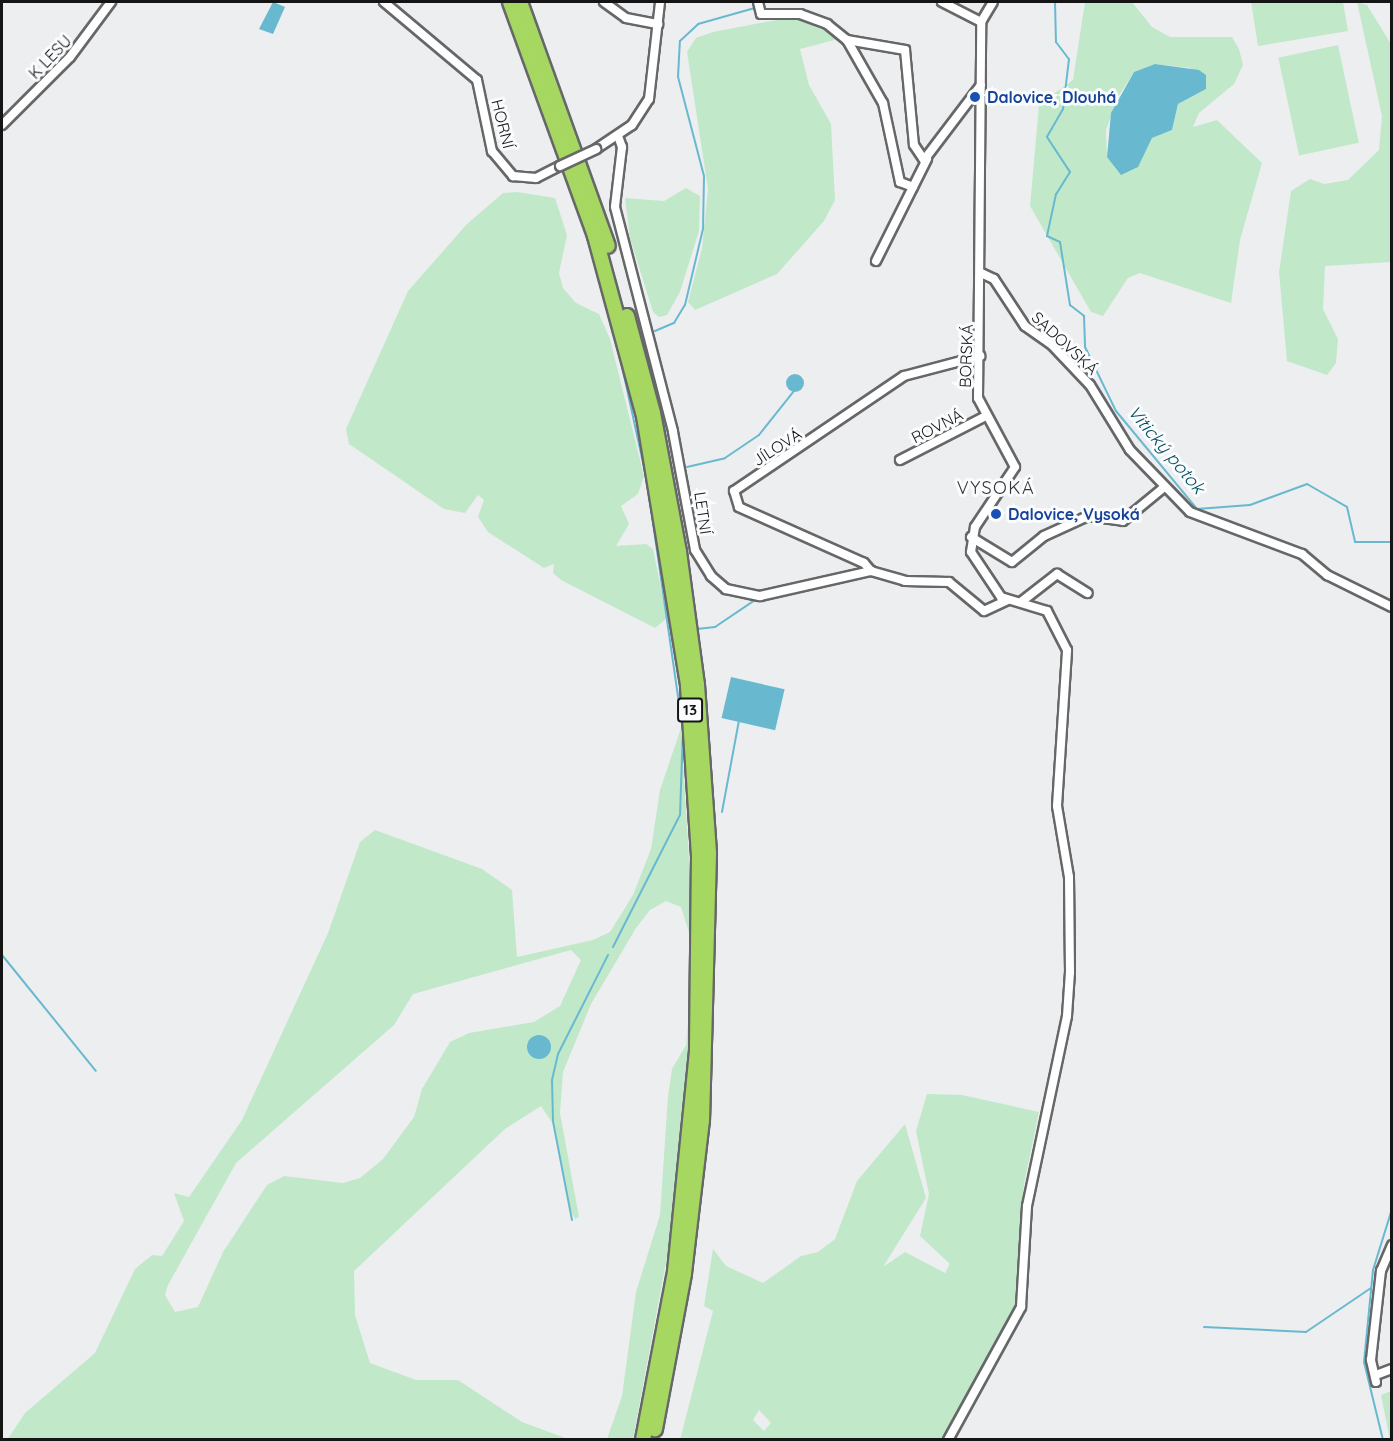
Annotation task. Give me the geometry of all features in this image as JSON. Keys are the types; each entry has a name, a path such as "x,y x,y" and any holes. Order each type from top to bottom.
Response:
{"highway":[{"name":"13","path":"510,2 595,236 644,416 688,686 699,856 697,1051 675,1272 643,1440"},
{"name":"13","path":"520,2 604,231 653,413 680,552 701,725 709,854 707,1051 684,1274 653,1440"}],"street":[{"name":"K LESU","path":"2,125 70,57 111,2"},
{"name":"HORNÍ","path":"384,2 477,80 492,151 513,176 536,178 596,149 632,126 649,99 660,2"},
{"path":"604,2 626,18 658,24"},
{"path":"758,2 762,14 800,14 827,24 847,40 883,103 900,182 913,187"},
{"path":"942,2 981,22 993,2"},
{"name":"BORSKÁ","path":"971,537 1015,467 978,398 981,273 981,22"},
{"path":"847,40 907,53 914,145 920,158 927,159"},
{"path":"876,261 927,159 981,85"},
{"name":"LETNÍ","path":"618,136 622,147 615,207 662,381 699,561 726,589 760,596 871,572 905,581 949,582 984,611 1008,600"},
{"name":"SADOVSKÁ","path":"981,273 994,279 1025,326 1052,345 1090,385 1162,489 1201,519 1296,551 1327,575 1392,607"},
{"name":"JÍLOVÁ","path":"871,572 864,563 739,507 734,491 904,375 980,357"},
{"name":"ROVNÁ","path":"900,460 986,416"},
{"path":"971,537 1012,562 1044,536 1088,516 1123,521 1162,489"},
{"path":"948,1440 1022,1307 1027,1206 1066,1017 1070,972 1069,877 1057,806 1066,650 1047,611 1008,600 982,572 971,552 971,537"},
{"path":"1021,602 1057,574 1087,593"},
{"path":"1392,1245 1381,1271 1371,1360 1376,1378 1392,1369"}],"green space":[{"path":"1085,2 1132,2 1152,27 1170,37 1232,37 1239,49 1243,65 1234,84 1199,113 1193,127 1217,120 1262,163 1240,240 1231,303 1140,273 1128,278 1103,316 1091,312 1030,206 1040,94 1052,95 1073,80","holes":["1155,64 1190,68 1206,79 1206,89 1178,104 1172,130 1152,138 1145,152 1107,157 1106,130 1118,97 1134,72"]},
{"path":"1251,2 1343,2 1348,31 1258,46"},
{"path":"1357,2 1367,5 1391,44 1391,262 1325,266 1323,309 1338,339 1336,363 1327,375 1287,361 1279,272 1291,191 1310,179 1324,184 1348,180 1379,150 1382,116"},
{"path":"792,17 842,38 800,49 809,85 831,124 835,200 824,221 777,274 695,310 688,302 702,248 708,189 687,52 696,38 713,32"},
{"path":"1338,45 1359,143 1299,155 1278,58"},
{"path":"686,188 700,196 699,231 680,292 667,315 659,317 653,312 630,238 625,198 664,201"},
{"path":"517,192 555,198 567,235 559,273 563,288 576,303 599,314 610,339 644,476 638,494 621,506 629,524 616,546 646,544 653,549 667,618 655,628 561,580 553,573 554,564 544,568 488,532 478,517 484,500 478,495 465,513 444,509 349,444 346,429 408,291 467,224 503,193"},
{"path":"681,728 695,956 689,1061 673,1225 633,1439 607,1439 622,1396 636,1292 660,1215 668,1096 672,1069 686,1045 689,1010 691,939 681,907 666,901 650,910 636,928 591,1004 563,1072 560,1113 579,1217 575,1219 569,1207 553,1124 541,1106 505,1129 354,1271 355,1315 370,1363 416,1380 458,1380 522,1422 568,1439 7,1440 25,1413 95,1353 135,1269 152,1255 162,1256 184,1221 174,1193 189,1197 242,1120 328,933 360,842 375,830 482,869 512,890 517,957 593,940 610,932 633,895 651,849 660,790","holes":["571,950 581,960 560,1006 534,1022 469,1033 450,1042 422,1089 414,1117 383,1159 360,1178 343,1183 284,1176 267,1185 223,1252 198,1307 175,1312 165,1295 168,1285 236,1163 394,1025 413,994"]},
{"path":"927,1094 962,1095 1039,1112 1024,1184 1017,1300 1005,1331 941,1439 680,1440 713,1311 704,1306 713,1249 726,1266 763,1283 801,1256 818,1252 835,1239 857,1181 905,1124 926,1198 883,1267 905,1252 945,1273 950,1264 920,1236 929,1194 916,1131","holes":["759,1410 771,1423 764,1431 753,1420"]},
{"path":"1391,1391 1392,1439 1390,1440 1381,1395"}],"water":[{"path":"273,2 285,7 273,34 259,29"},
{"path":"1155,64 1199,70 1206,75 1206,89 1178,104 1172,130 1152,138 1138,167 1121,175 1107,157 1111,113 1134,72"},
{"path":"795,374 801,377 804,383 801,389 795,392 789,389 786,383 789,377"},
{"path":"731,677 785,689 775,730 722,718"},
{"path":"539,1035 548,1038 551,1047 548,1056 539,1059 530,1056 527,1047 530,1038"}],"waterway":[{"name":"Vitický potok","path":"1055,2 1056,42 1069,59 1063,109 1047,137 1070,172 1056,194 1047,236 1060,242 1070,305 1084,316 1085,347 1116,411 1197,509 1250,505 1307,484 1347,507 1355,542 1392,542"},
{"path":"655,331 674,323 685,305 703,229 704,176 678,77 680,41 698,24 755,8"},
{"path":"613,947 680,815 683,731 647,481 616,339"},
{"path":"687,467 725,458 759,435 794,391"},
{"path":"697,629 715,627 758,598"},
{"path":"722,812 739,720"},
{"path":"2,955 96,1071"},
{"path":"572,1220 553,1121 552,1080 558,1054 608,955"},
{"path":"1383,1440 1364,1362 1373,1270 1392,1209"},
{"path":"1204,1327 1306,1332 1371,1288"}],"place":[{"name":"Dalovice, Dlouhá","path":"975,97"},
{"name":"Dalovice, Vysoká","path":"996,514"}],"district":[{"name":"VYSOKÁ","path":"996,488"}]}
